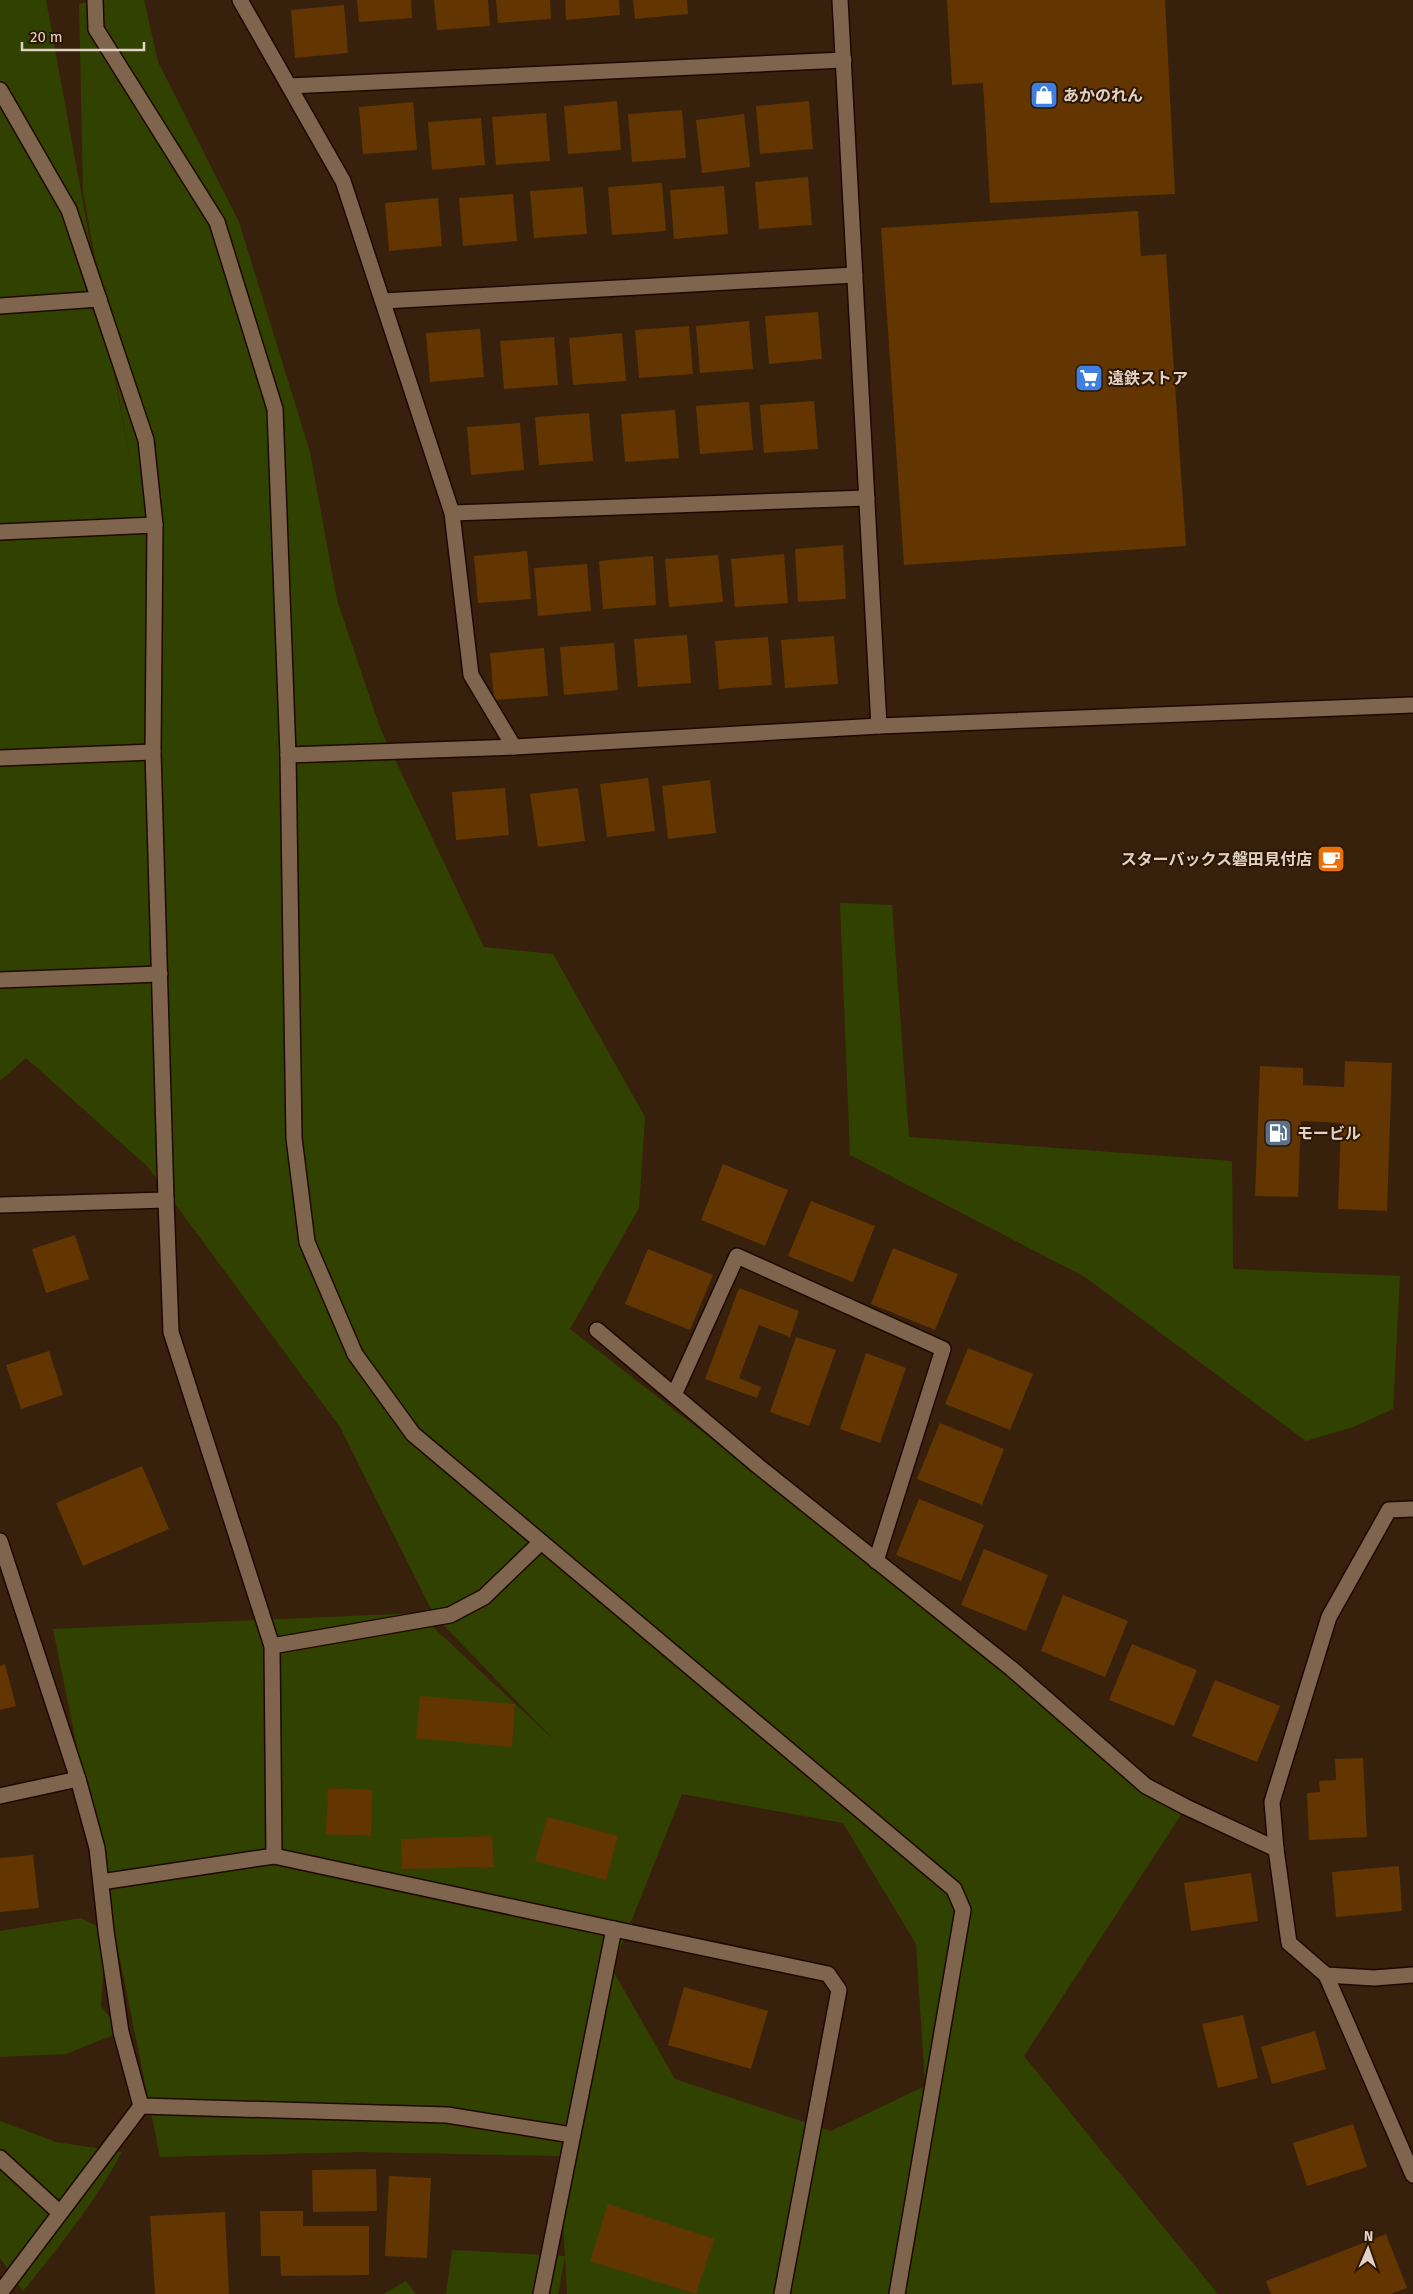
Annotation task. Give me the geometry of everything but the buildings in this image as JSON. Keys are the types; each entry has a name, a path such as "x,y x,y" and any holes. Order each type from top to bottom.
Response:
{"street":[{"path":"95,0 96,29 217,222 275,409 288,755 294,1138 307,1242 355,1354 413,1434 954,1889 962,1910 897,2294"},
{"path":"240,0 343,181 452,513 471,675 514,747"},
{"path":"840,0 879,726"},
{"path":"289,86 844,60"},
{"path":"0,90 69,210 146,440 154,526 153,752 171,1332 272,1646 274,1856"},
{"path":"383,301 855,275"},
{"path":"0,306 99,299"},
{"path":"452,513 867,498"},
{"path":"0,532 154,526"},
{"path":"288,755 514,747 879,726 1413,705"},
{"path":"0,758 153,752"},
{"path":"0,980 160,974"},
{"path":"0,1205 166,1200"},
{"path":"674,1395 738,1256 943,1348 876,1561"},
{"path":"597,1330 758,1466 1012,1670 1146,1786 1186,1807 1276,1848"},
{"path":"1413,1509 1389,1510 1329,1617 1272,1802 1276,1848 1289,1943 1326,1975 1413,2175"},
{"path":"0,1541 78,1779 97,1848 121,2032 141,2106"},
{"path":"272,1646 450,1614 484,1597 541,1542"},
{"path":"0,1796 78,1779"},
{"path":"101,1882 274,1856 828,1974 839,1990 782,2294"},
{"path":"541,2294 614,1929"},
{"path":"1326,1975 1374,1978 1413,1974"},
{"path":"141,2106 447,2115 572,2135"},
{"path":"0,2293 141,2106"},
{"path":"0,2158 60,2213"}],"green space":[{"path":"0,0 46,0 133,477 83,191 79,4 93,0 144,0 158,62 239,222 310,452 337,600 380,728 484,947 553,954 645,1117 639,1208 570,1329 1186,1807 1024,2056 1218,2294 781,2294 795,2264 799,2249 778,2294 567,2294 565,2257 558,2294 446,2294 452,2250 565,2256 559,2156 359,2152 160,2157 53,1629 418,1613 555,1741 434,1615 340,1427 147,1166 26,1058 0,1081","holes":["682,1794 843,1823 916,1944 925,2086 831,2131 675,2079 612,1969"]},
{"path":"840,903 892,905 909,1137 1232,1161 1233,1269 1400,1276 1393,1409 1353,1427 1306,1441 1085,1277 850,1155"},
{"path":"81,1918 106,1931 101,2006 121,2032 66,2054 0,2057 0,1931"},
{"path":"0,2121 56,2142 122,2152 88,2206 23,2291 0,2258"},
{"path":"406,2281 416,2294 384,2294"}],"place":[{"name":"あかのれん","path":"1044,95"},
{"name":"遠鉄ストア","path":"1089,378"},
{"name":"スターバックス磐田見付店","path":"1331,859"},
{"name":"モービル","path":"1278,1133"}]}
